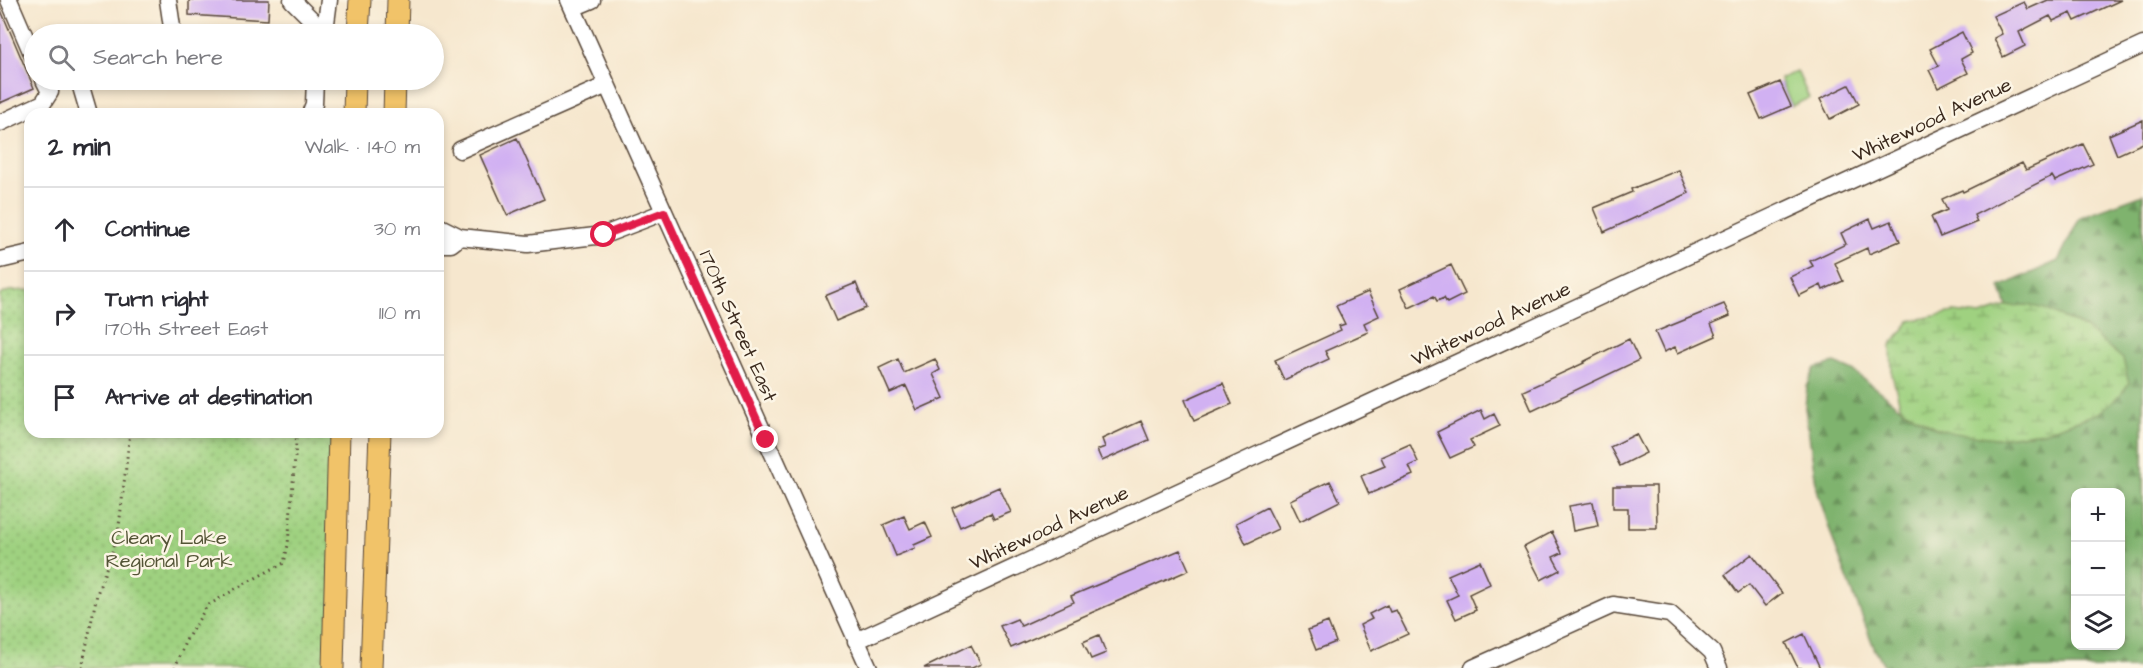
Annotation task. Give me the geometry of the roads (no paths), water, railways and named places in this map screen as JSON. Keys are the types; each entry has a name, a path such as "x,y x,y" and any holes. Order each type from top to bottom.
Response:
{"main road":[{"path":"359,24 360,0"},
{"path":"397,24 398,0"},
{"path":"354,108 355,90"},
{"path":"394,108 395,90"},
{"path":"333,668 339,438"},
{"path":"371,668 380,438"}],"street":[{"path":"9,0 24,35"},
{"path":"168,0 172,24"},
{"path":"292,0 311,24"},
{"path":"325,24 328,0"},
{"path":"571,4 592,0"},
{"name":"170th Street East","path":"571,4 868,668"},
{"name":"Whitewood Avenue","path":"856,641 2143,45"},
{"path":"460,150 607,85"},
{"path":"32,108 43,103 49,90"},
{"path":"81,90 86,108"},
{"path":"312,108 315,90"},
{"path":"0,123 24,112"},
{"path":"444,229 460,237 528,244 604,235 664,212"},
{"path":"444,244 451,244 460,237"},
{"path":"0,260 24,254"},
{"path":"1473,668 1613,605 1670,614 1712,652 1719,668"}],"park label":[{"name":"Cleary Lake Regional Park","path":"169,550"}]}
